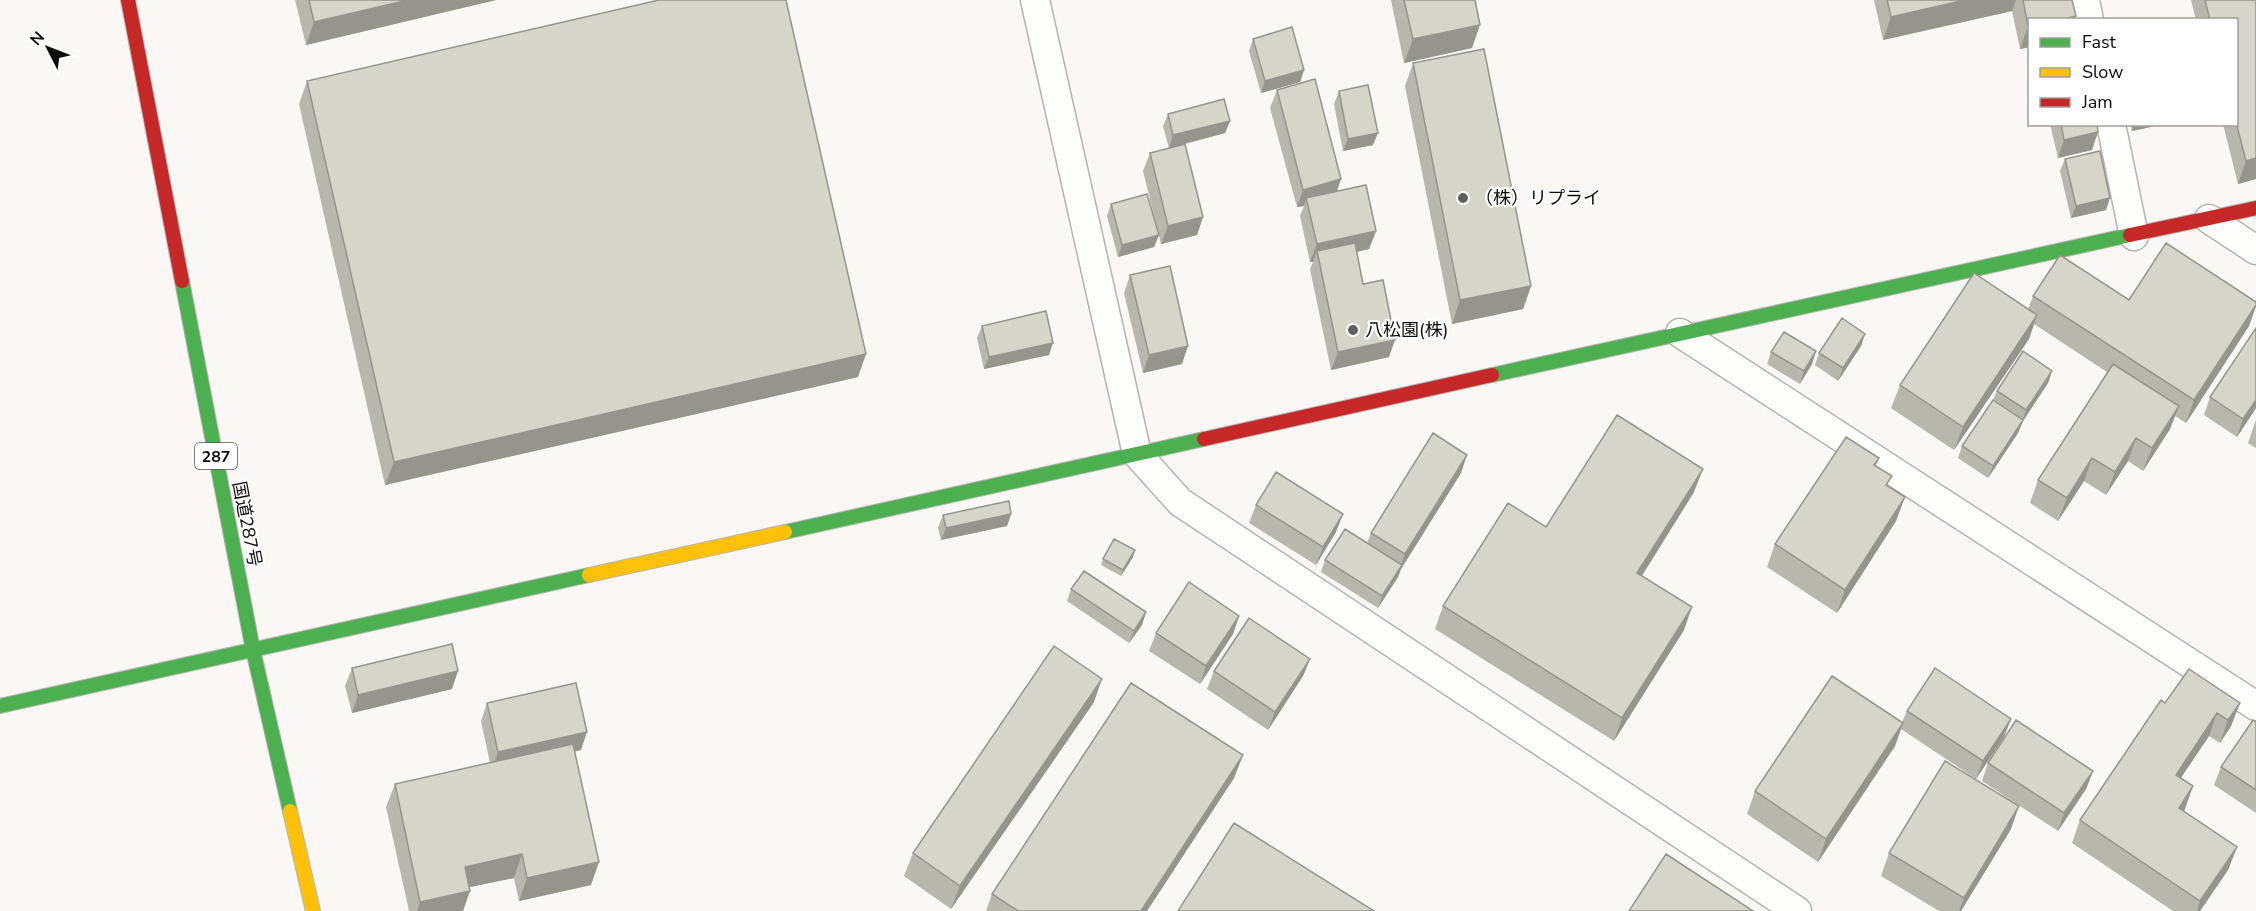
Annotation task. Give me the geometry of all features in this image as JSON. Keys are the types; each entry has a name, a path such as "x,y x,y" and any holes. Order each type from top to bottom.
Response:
{"main road":[{"name":"国道287号","path":"128,0 253,650 313,911"},
{"path":"0,706 1680,333 2256,208"}],"street":[{"path":"1035,0 1137,454 1180,502 1797,911"},
{"path":"2085,0 2089,18"},
{"path":"2111,126 2134,236"},
{"path":"2209,219 2256,250"},
{"path":"1680,333 2256,706"}],"building":[{"path":"309,0 408,0 314,22"},
{"path":"659,0 786,0 866,354 394,462 307,81"},
{"path":"1404,0 1475,0 1480,25 1413,39"},
{"path":"1887,0 1965,0 1891,17"},
{"path":"2023,0 2072,0 2076,16 2028,18 2028,26"},
{"path":"2205,0 2256,0 2256,158 2246,161 2237,126 2238,18 2210,18"},
{"path":"1292,27 1304,70 1265,81 1253,39"},
{"name":"（株）リプライ","path":"1484,49 1531,286 1460,300 1413,63"},
{"path":"1315,79 1341,179 1303,190 1277,90"},
{"path":"1368,85 1378,133 1348,139 1339,91"},
{"path":"1224,99 1230,121 1173,135 1168,114"},
{"path":"2061,126 2097,126 2098,132 2064,140"},
{"path":"1185,144 1203,217 1168,226 1150,153"},
{"path":"2100,151 2110,198 2076,206 2065,159"},
{"path":"1366,185 1376,231 1317,244 1306,198"},
{"path":"1147,194 1159,235 1122,245 1111,204"},
{"name":"八松園(株)","path":"1355,243 1363,284 1383,280 1395,340 1338,352 1317,251"},
{"path":"2166,243 2256,302 2194,400 2033,296 2060,255 2129,300"},
{"path":"1170,266 1188,346 1149,355 1130,275"},
{"path":"1974,273 2037,315 1963,427 1900,385"},
{"path":"1046,311 1053,343 989,357 982,326"},
{"path":"1842,318 1865,334 1843,368 1819,353"},
{"path":"2256,328 2256,400 2243,419 2210,397"},
{"path":"1784,332 1816,351 1804,371 1771,352"},
{"path":"2023,351 2052,371 2026,410 1997,391"},
{"path":"2113,364 2179,406 2152,448 2136,438 2115,472 2092,458 2067,498 2038,480"},
{"path":"1993,400 2023,420 1993,466 1962,446"},
{"path":"1617,415 1703,469 1637,573 1692,607 1622,718 1443,606 1508,503 1546,527"},
{"path":"1433,433 1467,455 1405,554 1371,533"},
{"path":"1846,437 1879,458 1874,465 1892,476 1886,485 1905,497 1845,590 1775,544"},
{"path":"1276,472 1343,514 1323,547 1256,505"},
{"path":"1009,501 1011,514 946,528 943,515"},
{"path":"1345,529 1402,565 1382,596 1325,560"},
{"path":"1114,539 1135,550 1123,570 1103,559"},
{"path":"1084,571 1146,612 1134,631 1071,589"},
{"path":"1189,582 1239,616 1206,666 1156,633"},
{"path":"1249,618 1310,659 1275,712 1214,671"},
{"path":"452,644 458,671 358,695 352,668"},
{"path":"1054,646 1102,679 960,886 913,853"},
{"path":"1935,668 2011,719 1983,761 1907,711"},
{"path":"2189,669 2240,703 2228,720 2217,713 2176,775 2193,786 2179,808 2237,847 2200,901 2080,820 2161,700 2165,703"},
{"path":"1832,676 1903,723 1826,839 1755,791"},
{"path":"576,683 587,732 498,752 487,703"},
{"path":"1131,683 1243,755 1141,911 1018,911 992,894"},
{"path":"2016,720 2093,771 2064,813 1988,763"},
{"path":"2253,720 2256,722 2256,790 2221,767"},
{"path":"573,744 599,862 527,878 522,854 465,867 470,891 420,902 395,784"},
{"path":"1945,761 2019,806 1964,898 1889,853"},
{"path":"1234,823 1374,911 1178,911"},
{"path":"1666,854 1753,911 1629,911"}],"traffic: fast":[{"path":"1492,375 2130,235"},
{"path":"182,281 253,650 290,811"},
{"path":"785,532 1204,439"},
{"path":"0,706 589,575"}],"traffic: slow":[{"path":"589,575 785,532"},
{"path":"290,811 313,911"}],"traffic: jam":[{"path":"128,0 182,281"},
{"path":"2130,235 2256,208"},
{"path":"1204,439 1492,375"}],"place":[{"name":"（株）リプライ","path":"1463,198"},
{"name":"八松園(株)","path":"1353,330"}]}
